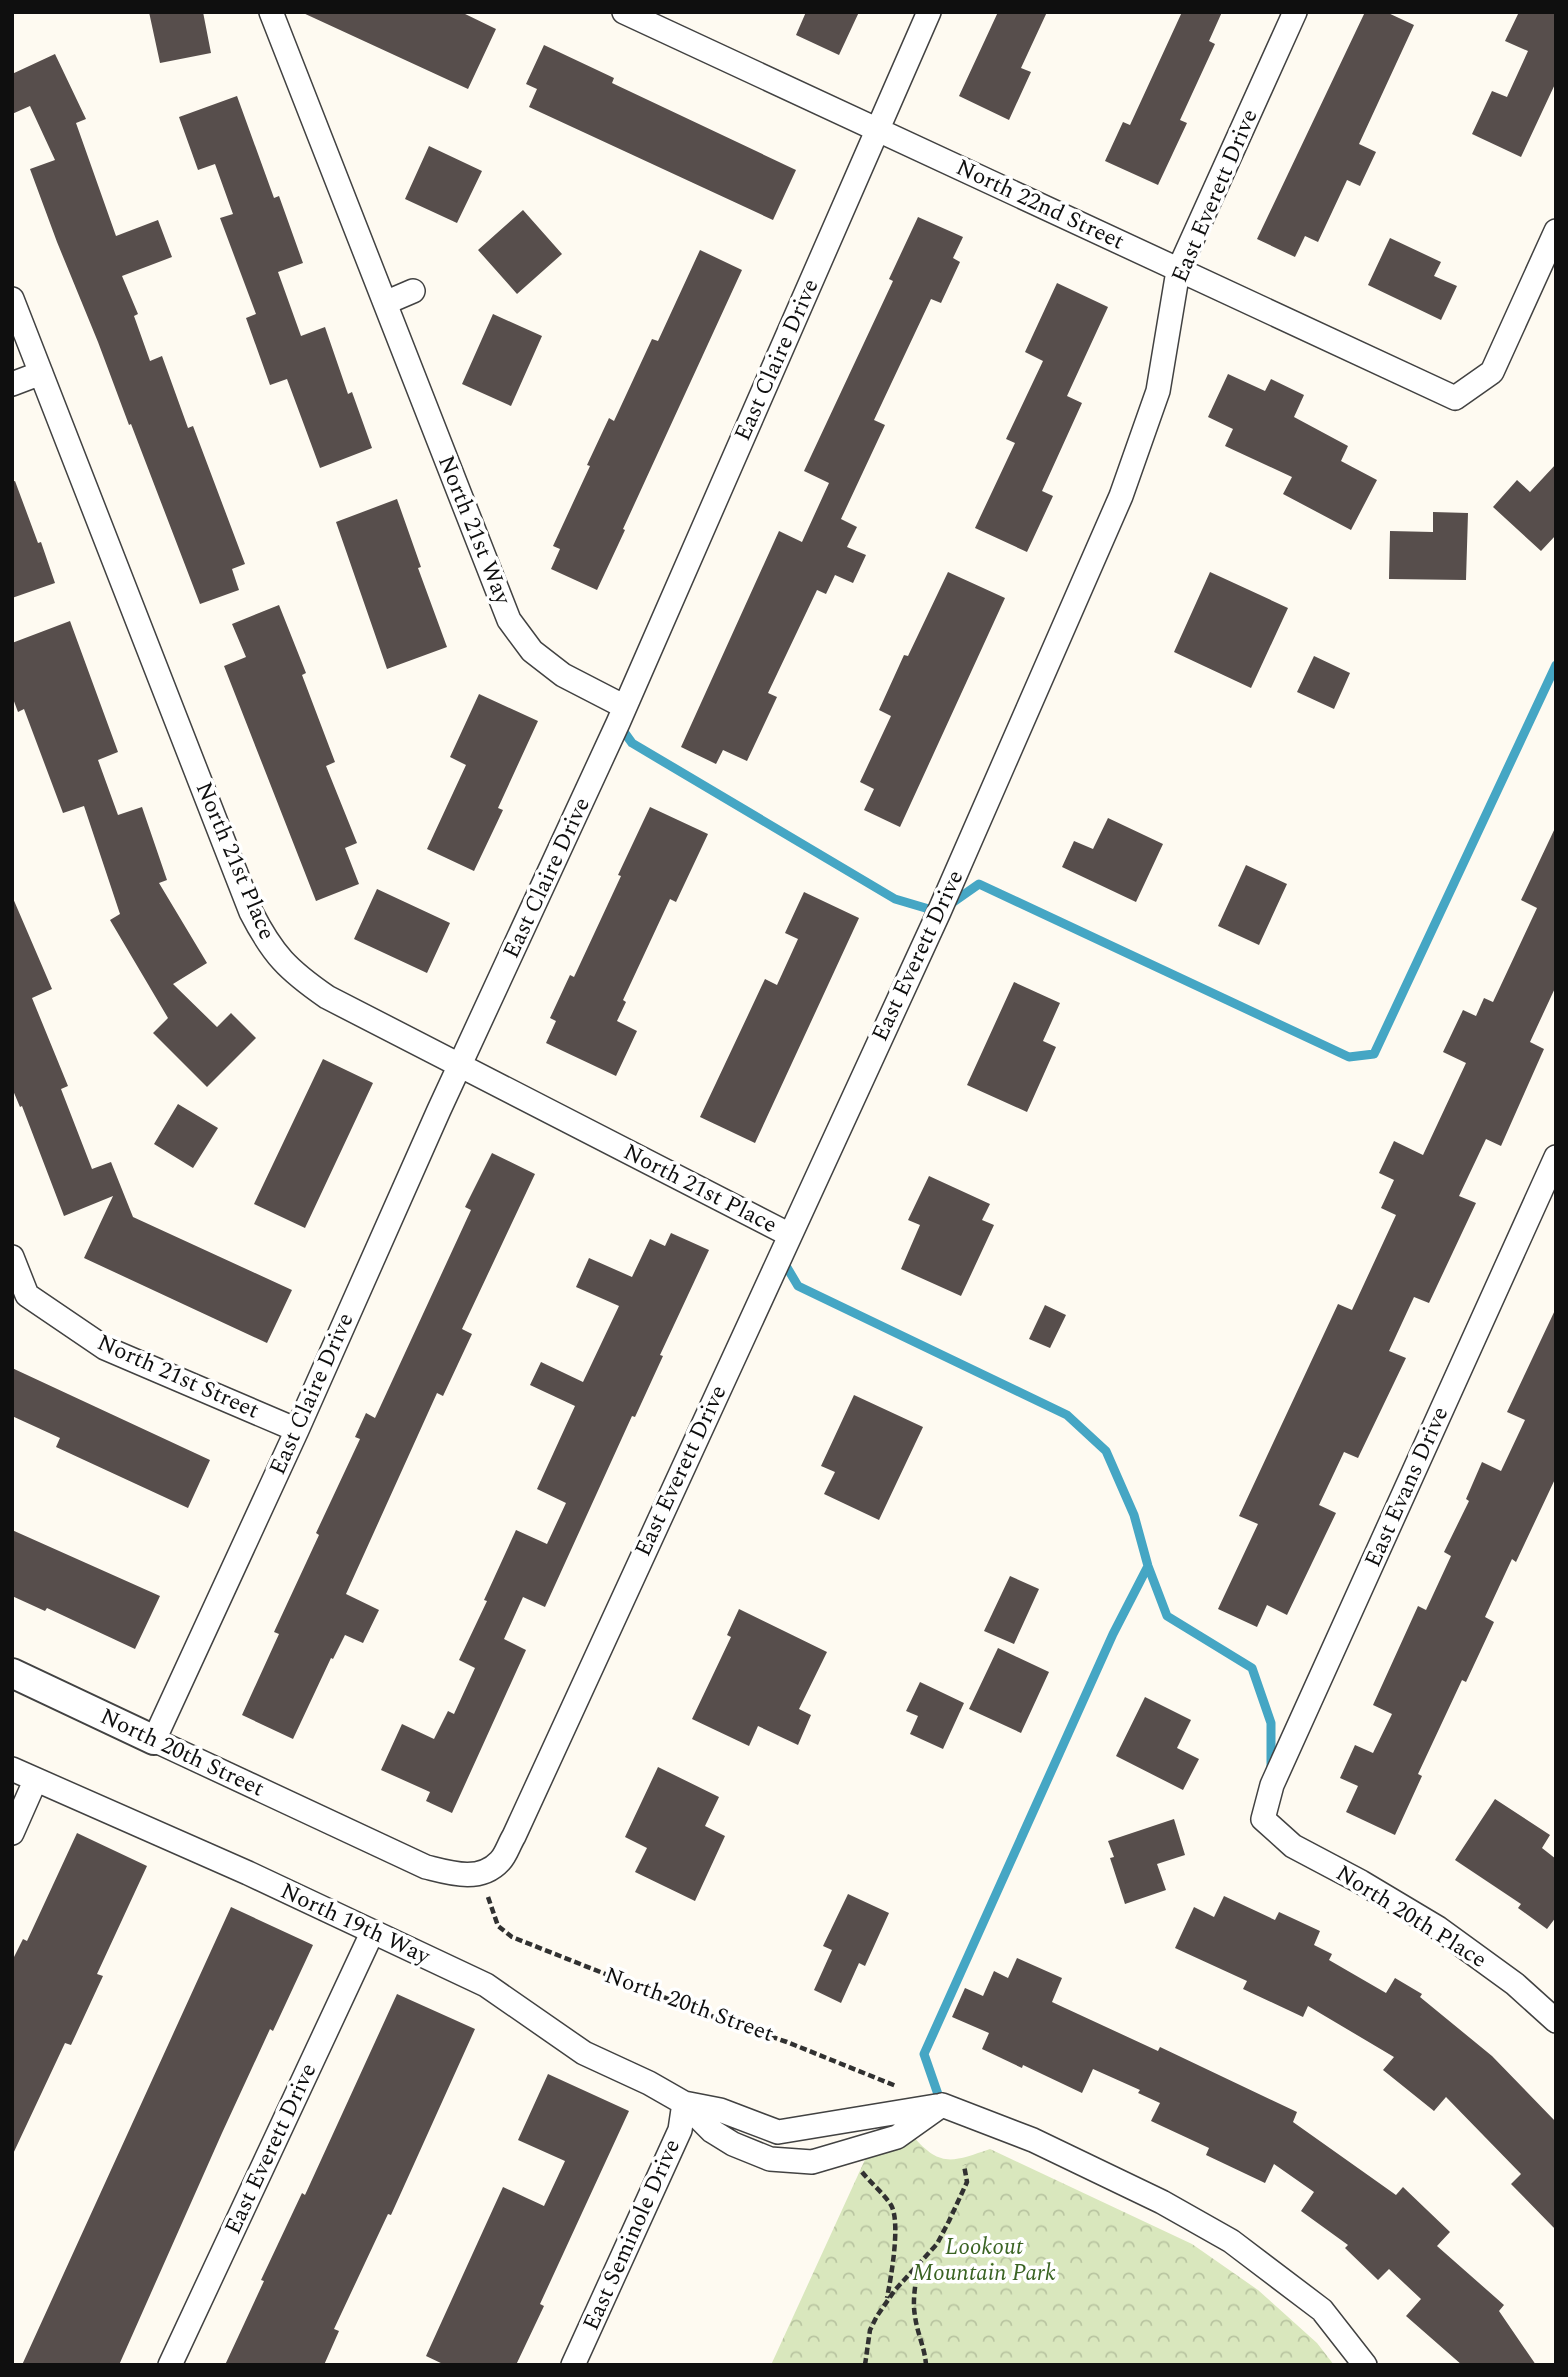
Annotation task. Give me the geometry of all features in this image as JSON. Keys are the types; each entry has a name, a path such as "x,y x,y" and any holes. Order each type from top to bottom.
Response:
{"street":[{"name":"North 21st Way","path":"271,12 509,620 532,652 563,675 625,707"},
{"name":"North 22nd Street","path":"624,12 1455,398 1492,372 1556,232"},
{"name":"East Claire Drive","path":"154,1740 625,707 929,12"},
{"name":"East Everett Drive","path":"480,1873 500,1862 514,1836 939,912 1121,496 1158,391 1178,271 1295,12"},
{"path":"385,303 413,290"},
{"name":"North 21st Place","path":"12,299 251,912 276,955 302,980 327,997 790,1235"},
{"path":"12,384 41,373"},
{"name":"East Evans Drive","path":"1263,1819 1272,1785 1556,1157"},
{"name":"North 21st Street","path":"12,1256 27,1295 105,1348 297,1430"},
{"name":"North 20th Street","path":"12,1673 426,1867 459,1876 480,1873"},
{"name":"North 19th Way","path":"12,1769 248,1873 486,1985 584,2053 649,2083 684,2103 712,2131 733,2144 770,2159 812,2162 897,2137 942,2105"},
{"path":"12,1833 35,1781"},
{"name":"North 20th Place","path":"1263,1819 1293,1846 1361,1882 1437,1928 1514,1984 1556,2021"},
{"name":"East Everett Drive","path":"170,2365 372,1933"},
{"name":"North 19th Way","path":"684,2103 720,2110 778,2132 942,2105"},
{"name":"East Seminole Drive","path":"573,2365 680,2130 684,2103"},
{"path":"942,2105 1033,2140 1162,2202 1231,2241 1322,2310 1365,2365"}],"path":[{"name":"North 20th Street","path":"480,1873 498,1926 512,1937 901,2088"},
{"path":"854,2162 891,2205 894,2250 887,2302"},
{"path":"865,2365 870,2330 887,2302 937,2244 963,2193 967,2182 964,2165"},
{"path":"919,2265 914,2298 915,2316 926,2365"}],"green space":[{"name":"Lookout Mountain Park","path":"912,2135 931,2153 947,2159 966,2157 990,2149 1192,2244 1258,2290 1317,2343 1334,2365 771,2365 869,2151"}],"building":[{"path":"149,12 203,12 211,53 160,63"},
{"path":"301,12 461,12 496,29 468,89"},
{"path":"806,12 859,12 839,55 796,35"},
{"path":"998,12 1047,12 1021,68 1031,72 1009,120 959,96"},
{"path":"1182,12 1222,12 1209,41 1215,44 1180,120 1187,123 1158,185 1105,161 1123,122 1130,125"},
{"path":"1365,12 1386,12 1414,25 1359,144 1376,152 1360,186 1347,180 1318,242 1305,236 1295,257 1257,239"},
{"path":"1519,12 1556,12 1556,82 1521,157 1472,134 1492,91 1507,97 1528,51 1505,41"},
{"path":"544,45 614,78 612,83 796,170 773,220 529,107 537,89 526,84"},
{"path":"55,54 86,119 76,123 116,236 158,220 172,257 122,276 138,314 134,316 150,361 162,356 188,428 193,426 245,564 232,569 239,590 200,604 30,169 55,160 30,106 12,114 12,74"},
{"path":"237,96 274,198 279,196 303,263 278,272 301,336 325,327 348,394 352,392 372,448 320,468 287,379 270,385 246,318 256,314 220,218 233,214 215,164 198,170 179,117"},
{"path":"429,146 482,171 457,223 405,199"},
{"path":"523,210 562,254 517,294 478,250"},
{"path":"918,217 963,237 953,258 960,262 941,303 931,299 874,420 885,425 841,519 857,527 847,547 866,555 853,583 835,575 826,594 817,590 768,693 777,697 747,761 723,750 716,764 681,747 779,531 802,542 829,483 804,471 893,281 889,279"},
{"path":"1390,238 1441,262 1434,276 1457,286 1441,320 1368,285"},
{"path":"700,250 742,270 597,590 551,569 560,549 553,546 609,418 614,421 652,339 658,341"},
{"path":"1057,283 1108,307 1067,396 1082,403 1042,491 1053,496 1027,552 975,528 1015,443 1006,439 1043,361 1025,352"},
{"path":"493,314 542,336 511,406 462,384"},
{"path":"1228,374 1265,391 1271,379 1304,395 1294,417 1348,446 1341,461 1377,480 1351,530 1283,494 1292,477 1225,446 1233,429 1208,417"},
{"path":"1556,464 1556,535 1541,551 1493,507 1517,480 1530,492"},
{"path":"15,481 55,583 12,598 12,482"},
{"path":"397,499 421,567 418,568 447,647 387,669 336,522"},
{"path":"1433,512 1468,513 1466,580 1389,579 1390,531 1433,532"},
{"path":"948,572 1005,598 900,827 864,810 874,789 860,782 891,716 879,710 904,655 908,656"},
{"path":"1210,572 1288,608 1251,688 1174,652"},
{"path":"279,605 306,673 302,675 335,762 326,766 357,843 345,848 359,884 316,901 224,666 246,657 232,624"},
{"path":"70,621 118,752 98,760 118,815 142,807 167,880 159,883 207,963 173,984 217,1027 231,1013 256,1038 207,1087 153,1033 168,1018 110,920 120,914 84,806 63,813 24,709 18,712 12,696 12,643"},
{"path":"1314,656 1350,673 1334,709 1297,692"},
{"path":"479,694 538,721 498,808 503,810 474,871 427,849 466,765 450,757"},
{"path":"650,807 708,834 676,902 670,899 623,1000 626,1002 617,1021 637,1031 616,1076 546,1043 556,1021 550,1018 570,975 574,977"},
{"path":"1108,818 1163,844 1136,902 1062,867 1074,841 1093,849"},
{"path":"1556,826 1556,986 1530,1042 1544,1049 1501,1146 1486,1139 1459,1196 1476,1203 1429,1303 1414,1297 1389,1351 1406,1358 1358,1458 1344,1452 1319,1505 1336,1513 1287,1615 1267,1605 1257,1627 1218,1609 1258,1524 1239,1516 1338,1304 1352,1310 1396,1215 1381,1208 1394,1180 1379,1173 1394,1141 1423,1155 1466,1063 1443,1052 1463,1010 1476,1016 1484,998 1493,1002 1537,908 1521,900"},
{"path":"1246,865 1287,884 1259,945 1218,926"},
{"path":"377,889 450,923 427,973 354,939"},
{"path":"804,892 859,918 755,1143 700,1117 765,979 777,985 798,939 785,933"},
{"path":"12,896 52,989 32,998 68,1086 61,1089 92,1169 111,1162 133,1217 292,1290 267,1343 84,1258 113,1196 64,1216 22,1106 20,1107 12,1088"},
{"path":"1014,982 1060,1003 1043,1041 1056,1047 1027,1112 967,1085"},
{"path":"323,1059 373,1083 305,1228 254,1204"},
{"path":"178,1104 218,1128 193,1168 154,1144"},
{"path":"492,1153 535,1174 462,1329 472,1334 443,1396 437,1393 346,1594 379,1610 363,1643 345,1635 333,1659 331,1658 293,1739 242,1715 279,1634 274,1632 319,1535 316,1533 360,1439 355,1437 366,1413 375,1418 471,1210 465,1207"},
{"path":"929,1176 990,1204 982,1220 994,1225 961,1296 901,1269 920,1225 908,1220"},
{"path":"671,1233 709,1250 660,1355 663,1356 635,1417 632,1416 545,1607 523,1597 504,1639 526,1650 452,1813 426,1801 430,1792 381,1770 402,1724 434,1739 448,1711 454,1714 475,1668 459,1660 516,1530 547,1544 566,1503 537,1489 575,1406 530,1385 541,1362 583,1382 619,1306 576,1287 589,1258 632,1277 650,1239 665,1246"},
{"path":"1045,1305 1066,1315 1050,1348 1029,1339"},
{"path":"1556,1308 1556,1477 1516,1562 1512,1559 1485,1617 1494,1622 1466,1682 1462,1680 1418,1774 1422,1776 1395,1835 1346,1812 1358,1786 1340,1778 1355,1745 1373,1753 1392,1714 1373,1705 1418,1606 1426,1610 1451,1556 1444,1552 1469,1501 1466,1499 1482,1462 1501,1471 1525,1420 1507,1412"},
{"path":"12,1368 210,1460 188,1508 56,1447 60,1438 12,1416"},
{"path":"854,1395 923,1427 879,1520 824,1494 835,1472 821,1466"},
{"path":"12,1530 160,1596 135,1649 47,1608 45,1611 12,1596"},
{"path":"1010,1576 1039,1589 1014,1644 984,1631"},
{"path":"739,1609 827,1652 799,1709 811,1715 798,1745 758,1726 749,1746 692,1719 731,1637 727,1635"},
{"path":"998,1648 1049,1672 1021,1733 969,1709"},
{"path":"920,1682 964,1703 943,1749 910,1734 918,1716 906,1711"},
{"path":"1145,1697 1191,1720 1177,1748 1199,1759 1183,1790 1116,1756"},
{"path":"658,1767 719,1797 705,1826 725,1836 695,1901 635,1872 647,1848 625,1837"},
{"path":"1495,1799 1550,1835 1542,1848 1556,1859 1556,1917 1547,1929 1518,1908 1521,1904 1455,1860"},
{"path":"1174,1819 1185,1855 1157,1864 1166,1890 1125,1904 1110,1858 1114,1857 1108,1841"},
{"path":"77,1833 147,1866 97,1974 103,1976 71,2045 65,2043 12,2156 12,1961 23,1939 27,1941"},
{"path":"848,1894 889,1913 865,1966 859,1963 841,2003 814,1990 832,1950 823,1946"},
{"path":"1224,1896 1275,1920 1279,1912 1320,1931 1314,1945 1332,1954 1329,1960 1386,1993 1395,1978 1422,1994 1420,1997 1492,2056 1556,2122 1556,2230 1511,2184 1521,2174 1446,2097 1434,2111 1383,2070 1394,2057 1308,2006 1303,2017 1243,1989 1247,1981 1175,1948 1194,1907 1214,1917"},
{"path":"231,1907 313,1945 273,2031 270,2029 119,2365 22,2365"},
{"path":"1017,1958 1062,1978 1052,2002 1158,2051 1160,2047 1297,2112 1293,2122 1396,2195 1403,2187 1450,2232 1437,2246 1504,2305 1499,2311 1536,2365 1462,2365 1406,2316 1421,2299 1389,2269 1378,2280 1345,2248 1348,2245 1301,2211 1314,2192 1274,2164 1265,2183 1206,2155 1209,2148 1151,2121 1160,2103 1138,2093 1140,2090 1093,2069 1082,2093 982,2049 989,2033 952,2017 965,1988 983,1996 994,1971 1008,1978"},
{"path":"397,1994 475,2029 391,2215 388,2214 334,2329 339,2331 324,2365 225,2365 264,2281 261,2280 302,2193 305,2195"},
{"path":"548,2074 629,2111 540,2304 544,2306 516,2365 445,2365 426,2356 503,2187 544,2206 565,2161 518,2140"}],"waterway":[{"path":"619,725 632,743 895,899 939,912 979,884 1349,1057 1374,1054 1556,665"},
{"path":"782,1259 798,1286 1067,1415 1106,1451 1134,1515 1148,1566 1167,1616 1252,1668 1271,1723 1271,1769"},
{"path":"941,2103 924,2054 1113,1634 1148,1566"}]}
